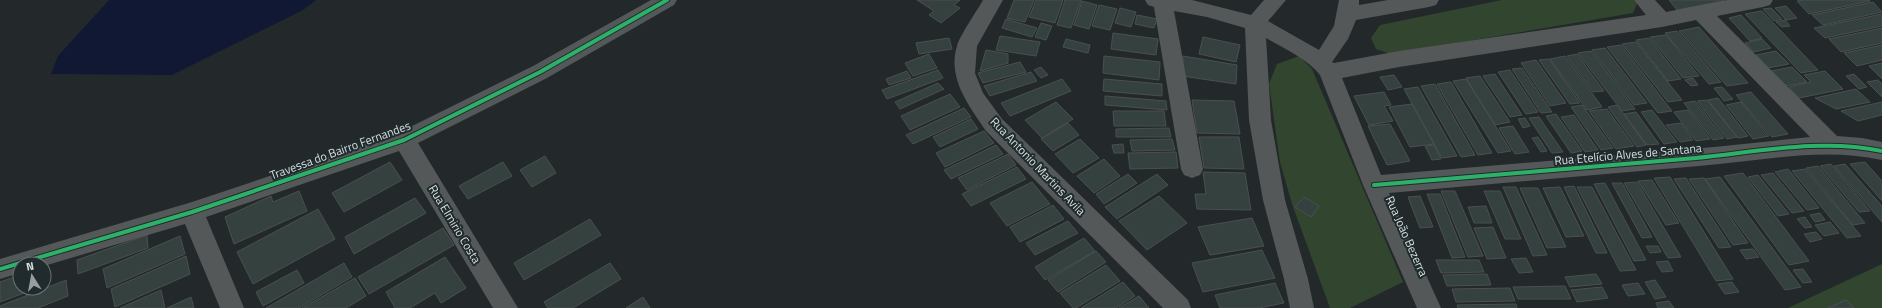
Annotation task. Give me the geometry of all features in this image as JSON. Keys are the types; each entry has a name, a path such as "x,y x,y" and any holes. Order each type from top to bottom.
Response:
{"street":[{"name":"Travessa do Bairro Fernandes","path":"0,269 192,212 404,140 540,72 667,0"},
{"name":"Rua Antonio Martins Avila","path":"993,0 967,46 965,73 974,96 994,125 1179,308"},
{"path":"1276,0 1255,23 1260,120 1274,200 1296,279 1302,308"},
{"path":"1325,67 1340,36 1349,7 1429,0"},
{"path":"1644,0 1662,20"},
{"path":"1192,169 1159,1 1207,10 1255,23 1306,51 1325,67 1399,59 1662,20 1763,0"},
{"path":"1701,13 1831,144"},
{"name":"Rua João Bezerra","path":"1325,67 1374,185 1429,308"},
{"name":"Rua Elmirio Costa","path":"404,140 506,308"},
{"name":"Rua Etelício Alves de Santana","path":"1374,185 1717,156 1831,144 1864,146 1882,151"},
{"path":"192,212 232,308"}],"green space":[{"path":"1502,0 1634,0 1637,4 1633,13 1391,54 1376,49 1371,38 1380,25"},
{"path":"1299,56 1312,69 1403,282 1350,308 1330,308 1292,204 1280,162 1269,84 1277,64"},
{"path":"1882,264 1882,308 1788,308"}],"water":[{"path":"109,0 316,0 303,10 172,75 51,74 58,56"}],"building":[{"path":"917,0 960,0 954,5 960,8 941,23 929,15 934,11"},
{"path":"1014,0 1034,0 1025,22 1007,18"},
{"path":"1036,0 1063,0 1055,23 1029,17"},
{"path":"1065,0 1081,0 1071,28 1057,25"},
{"path":"1669,0 1723,0 1724,1 1677,10"},
{"path":"1082,1 1097,5 1089,29 1074,25"},
{"path":"1797,1 1870,1 1809,14"},
{"path":"1873,2 1882,12 1823,25 1812,15"},
{"path":"1099,5 1117,9 1110,30 1092,26"},
{"path":"1786,6 1797,18 1786,20 1775,8"},
{"path":"1120,8 1136,12 1131,27 1115,23"},
{"path":"1771,8 1782,19 1774,21 1763,9"},
{"path":"1762,11 1818,70 1801,73 1745,14"},
{"path":"1882,14 1882,26 1825,38 1814,28"},
{"path":"1137,15 1157,19 1154,28 1135,24"},
{"path":"1741,15 1762,38 1750,41 1729,18"},
{"path":"1006,19 1037,28 1032,37 1002,28"},
{"path":"1785,20 1790,26 1782,27 1776,22"},
{"path":"1041,23 1052,26 1046,40 1035,37"},
{"path":"1699,27 1748,83 1727,86 1679,31"},
{"path":"1882,28 1882,43 1841,52 1829,39"},
{"path":"1677,31 1721,82 1709,84 1665,33"},
{"path":"1113,33 1158,39 1156,55 1111,49"},
{"path":"1666,35 1699,76 1683,78 1650,37"},
{"path":"1000,36 1040,42 1036,56 996,50"},
{"path":"1203,37 1240,45 1236,62 1199,54"},
{"path":"949,38 952,49 919,54 916,43"},
{"path":"1649,38 1681,79 1668,81 1636,40"},
{"path":"1066,39 1090,45 1088,53 1063,47"},
{"path":"1762,39 1771,48 1754,52 1745,43"},
{"path":"1636,42 1682,100 1668,102 1622,44"},
{"path":"1621,45 1672,111 1658,113 1607,47"},
{"path":"1882,45 1882,60 1857,66 1844,53"},
{"path":"1605,48 1647,103 1634,105 1592,50"},
{"path":"986,50 1008,54 1008,63 980,71"},
{"path":"1591,51 1635,109 1622,111 1578,53"},
{"path":"1776,51 1789,64 1768,68 1756,55"},
{"path":"929,54 937,68 913,76 905,63"},
{"path":"1577,54 1604,91 1593,92 1567,56"},
{"path":"1104,56 1160,62 1159,80 1103,73"},
{"path":"1183,56 1237,65 1236,84 1182,76"},
{"path":"1565,56 1602,107 1587,110 1550,59"},
{"path":"1549,59 1580,103 1570,104 1539,60"},
{"path":"1536,60 1566,103 1550,106 1521,63"},
{"path":"1020,62 1026,72 983,83 978,73"},
{"path":"1882,63 1882,78 1881,78 1869,66"},
{"path":"1041,67 1048,75 1041,78 1034,70"},
{"path":"1792,67 1807,82 1786,86 1771,71"},
{"path":"1522,68 1552,112 1541,113 1512,69"},
{"path":"938,70 943,78 887,99 882,90"},
{"path":"1510,70 1538,112 1526,114 1498,72"},
{"path":"907,71 911,78 889,85 886,79"},
{"path":"1825,71 1843,89 1799,98 1789,87 1811,82 1804,75"},
{"path":"1031,72 1037,81 990,96 984,86"},
{"path":"1495,74 1522,115 1510,117 1483,76"},
{"path":"1854,74 1867,87 1859,89 1846,76"},
{"path":"1394,75 1402,87 1388,90 1380,77"},
{"path":"1480,76 1510,122 1495,125 1466,78"},
{"path":"1693,78 1698,85 1691,86 1685,80"},
{"path":"1062,79 1071,91 1010,116 1001,103"},
{"path":"1104,79 1162,84 1162,96 1103,91"},
{"path":"1466,79 1511,151 1498,153 1453,81"},
{"path":"1878,80 1882,84 1882,97 1867,82"},
{"path":"1451,82 1492,153 1478,155 1437,84"},
{"path":"938,83 944,89 900,109 895,102"},
{"path":"1435,84 1475,155 1461,157 1421,86"},
{"path":"1418,87 1457,156 1442,158 1404,89"},
{"path":"1722,87 1733,99 1724,101 1714,88"},
{"path":"1856,89 1870,102 1836,109 1815,98"},
{"path":"1384,92 1391,105 1384,106 1393,121 1369,125 1354,96"},
{"path":"1751,92 1788,134 1772,137 1736,95"},
{"path":"950,94 960,107 910,130 901,116"},
{"path":"1105,96 1166,101 1167,110 1105,105"},
{"path":"1718,98 1748,136 1738,138 1708,100"},
{"path":"1192,100 1234,101 1240,134 1197,133"},
{"path":"1707,100 1737,137 1727,139 1697,101"},
{"path":"1695,101 1724,138 1713,140 1684,103"},
{"path":"1056,102 1073,119 1042,138 1025,120"},
{"path":"1741,102 1769,136 1753,139 1726,105"},
{"path":"1882,102 1882,115 1858,121 1841,111"},
{"path":"1412,104 1434,144 1410,147 1389,107"},
{"path":"1582,105 1613,148 1601,150 1571,107"},
{"path":"1617,105 1646,145 1637,147 1608,107"},
{"path":"964,108 971,117 913,144 906,135"},
{"path":"1607,109 1634,146 1616,149 1589,111"},
{"path":"1652,110 1677,142 1664,144 1641,112"},
{"path":"1688,110 1710,139 1696,141 1674,112"},
{"path":"1113,111 1164,111 1166,126 1114,126"},
{"path":"1636,112 1659,144 1647,145 1624,114"},
{"path":"1556,114 1582,151 1571,153 1546,116"},
{"path":"1574,115 1598,150 1585,152 1561,117"},
{"path":"1539,117 1563,152 1552,153 1529,118"},
{"path":"1525,118 1530,126 1523,128 1518,119"},
{"path":"971,119 978,129 940,147 933,137"},
{"path":"1068,123 1079,135 1053,151 1041,139"},
{"path":"1681,123 1693,140 1680,142 1666,125"},
{"path":"1390,124 1410,161 1387,165 1368,126"},
{"path":"1513,126 1529,152 1515,154 1499,128"},
{"path":"1169,128 1171,137 1116,137 1116,129"},
{"path":"984,131 994,143 945,167 936,153"},
{"path":"1199,137 1239,137 1244,169 1204,168"},
{"path":"1538,137 1547,151 1541,152 1532,138"},
{"path":"1080,139 1099,158 1073,173 1055,154"},
{"path":"1172,139 1175,150 1132,151 1130,140"},
{"path":"1123,144 1124,153 1114,153 1112,145"},
{"path":"996,145 1003,154 951,179 944,170"},
{"path":"1434,145 1441,159 1432,160 1425,146"},
{"path":"1176,152 1178,168 1130,169 1128,153"},
{"path":"1008,154 1016,165 967,190 958,178"},
{"path":"545,156 556,173 532,187 520,170"},
{"path":"1104,159 1120,176 1094,193 1077,176"},
{"path":"390,162 402,180 344,212 332,193"},
{"path":"503,162 512,176 468,199 459,186"},
{"path":"1865,162 1882,181 1882,201 1850,164"},
{"path":"1831,164 1870,211 1859,212 1820,166"},
{"path":"1845,164 1882,206 1882,222 1834,166"},
{"path":"1818,166 1865,223 1853,225 1806,168"},
{"path":"1017,167 1026,179 971,206 962,194"},
{"path":"1788,169 1819,208 1807,210 1775,172"},
{"path":"1805,169 1861,236 1847,238 1792,171"},
{"path":"1203,172 1245,173 1251,210 1197,209 1195,194 1206,194"},
{"path":"1743,173 1809,261 1789,265 1724,176"},
{"path":"1773,173 1804,211 1792,213 1761,175"},
{"path":"1128,174 1137,183 1104,204 1096,194"},
{"path":"1157,174 1168,185 1117,219 1105,207"},
{"path":"1758,175 1789,214 1778,216 1748,177"},
{"path":"1670,177 1733,279 1716,281 1654,178"},
{"path":"1720,177 1801,287 1785,290 1705,179"},
{"path":"1686,178 1731,247 1719,248 1674,179"},
{"path":"1704,178 1748,243 1733,245 1689,179"},
{"path":"1652,180 1679,223 1666,225 1638,181"},
{"path":"1032,182 1050,204 1007,226 990,203"},
{"path":"1637,182 1681,257 1668,258 1624,183"},
{"path":"1605,183 1646,260 1634,261 1594,184"},
{"path":"1612,183 1622,183 1652,237 1642,238"},
{"path":"1574,186 1607,253 1596,253 1564,187"},
{"path":"1503,187 1516,187 1547,255 1533,256"},
{"path":"1560,187 1584,236 1566,237 1543,188"},
{"path":"1577,187 1592,187 1636,270 1620,271"},
{"path":"1520,188 1538,188 1566,247 1547,248"},
{"path":"299,191 307,211 234,244 225,217 271,196 273,202"},
{"path":"1441,191 1455,191 1483,256 1468,257"},
{"path":"1484,191 1500,191 1521,239 1505,239"},
{"path":"1427,194 1440,194 1465,257 1452,258"},
{"path":"1159,196 1187,223 1147,250 1119,221"},
{"path":"1420,196 1433,227 1420,228 1408,197"},
{"path":"1304,197 1319,206 1311,217 1295,207"},
{"path":"415,198 426,213 354,254 345,237"},
{"path":"1053,205 1064,219 1020,242 1010,227"},
{"path":"1486,206 1492,223 1474,223 1468,207"},
{"path":"318,209 335,239 253,284 237,252"},
{"path":"1820,213 1825,220 1815,222 1810,215"},
{"path":"1805,217 1812,227 1805,228 1797,219"},
{"path":"1252,218 1264,246 1210,255 1198,227"},
{"path":"590,219 601,235 524,280 514,263"},
{"path":"1068,221 1078,233 1035,255 1026,243"},
{"path":"1830,222 1839,233 1824,236 1815,225"},
{"path":"1493,227 1506,258 1487,259 1474,228"},
{"path":"443,228 454,245 369,294 358,277"},
{"path":"1816,232 1822,239 1810,242 1804,234"},
{"path":"147,235 148,248 78,274 77,260"},
{"path":"180,236 185,254 107,288 103,269"},
{"path":"1084,238 1095,251 1045,280 1035,267"},
{"path":"1646,246 1658,246 1661,252 1650,253"},
{"path":"1753,249 1759,257 1746,259 1740,250"},
{"path":"1262,250 1275,278 1203,292 1192,263"},
{"path":"1096,251 1106,262 1058,292 1048,280"},
{"path":"186,256 190,274 115,307 111,289"},
{"path":"445,257 466,288 441,303 435,293 410,308 395,308 386,292"},
{"path":"1526,258 1533,272 1519,273 1511,259"},
{"path":"1436,260 1479,260 1484,272 1441,273"},
{"path":"1668,261 1673,271 1662,272 1656,262"},
{"path":"344,263 352,277 299,308 266,308"},
{"path":"610,263 621,279 573,308 548,308 544,302"},
{"path":"1106,265 1120,281 1076,308 1073,308 1060,293"},
{"path":"1803,269 1812,282 1803,283 1793,270"},
{"path":"297,270 304,283 263,306 256,292"},
{"path":"1487,274 1491,285 1447,286 1443,275"},
{"path":"1596,274 1602,284 1570,287 1565,277"},
{"path":"12,278 12,296 16,296 0,302 0,282"},
{"path":"355,278 366,296 346,308 302,308"},
{"path":"66,280 68,296 38,308 0,308 0,306 25,296 52,296 52,286"},
{"path":"1655,280 1666,297 1655,299 1645,282"},
{"path":"1123,282 1135,296 1116,308 1081,308"},
{"path":"1732,282 1739,292 1725,294 1718,284"},
{"path":"1275,283 1284,303 1259,308 1220,308 1215,295"},
{"path":"1638,283 1645,294 1628,296 1622,285"},
{"path":"1565,286 1571,299 1518,299 1513,287"},
{"path":"1602,287 1608,298 1577,302 1571,290"},
{"path":"1510,288 1515,301 1456,302 1452,289"},
{"path":"161,290 165,308 120,308"},
{"path":"1139,296 1149,308 1119,308"},
{"path":"191,297 194,308 167,308"},
{"path":"643,297 650,308 626,308"},
{"path":"1846,300 1854,308 1828,308"},
{"path":"1669,301 1674,308 1658,308 1656,303"},
{"path":"1516,304 1517,308 1458,308 1457,305"}],"cycle path":[{"path":"0,269 192,212 404,140 540,72 667,0"},
{"path":"1374,185 1714,156 1798,146 1841,145 1882,151"}]}
